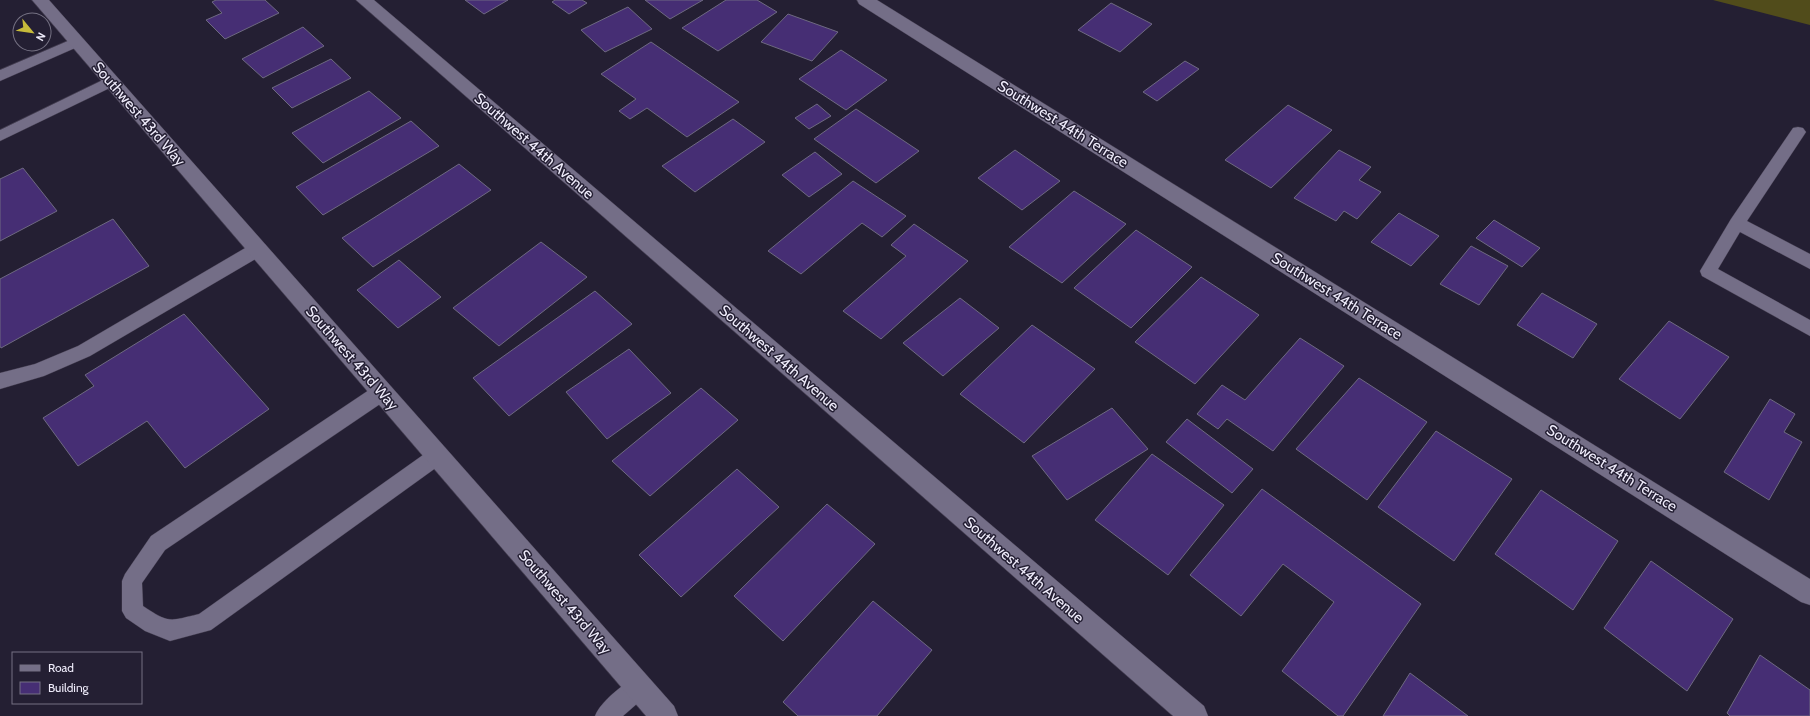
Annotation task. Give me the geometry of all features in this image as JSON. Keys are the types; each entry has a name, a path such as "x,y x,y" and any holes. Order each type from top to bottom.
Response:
{"street":[{"name":"Southwest 43rd Way","path":"40,0 664,716"},
{"name":"Southwest 44th Avenue","path":"364,0 1194,716"},
{"name":"Southwest 44th Terrace","path":"865,0 1810,593"}],"lane":[{"path":"0,76 77,42"},
{"path":"0,136 111,81"},
{"path":"1798,132 1737,223 1708,271 1810,328"},
{"path":"1737,223 1810,262"},
{"path":"0,381 38,371 84,351 258,250"},
{"path":"382,392 158,543 132,581 133,610 152,624 170,631 204,623 437,456"},
{"path":"606,716 638,687"}],"shaded area":[{"path":"1713,0 1810,0 1810,25"}],"building":[{"path":"216,0 265,0 279,13 225,39 206,20 222,13 212,2"},
{"path":"465,0 508,0 484,14"},
{"path":"555,0 582,0 587,3 569,14 552,2"},
{"path":"645,0 703,0 670,19"},
{"path":"726,0 757,0 777,12 718,51 682,28"},
{"path":"1111,3 1152,24 1120,52 1078,30"},
{"path":"628,7 652,29 605,52 581,30"},
{"path":"788,14 838,32 812,61 761,42"},
{"path":"303,27 324,46 263,78 242,59"},
{"path":"651,42 739,102 687,137 647,108 630,119 619,111 636,99 601,74"},
{"path":"841,50 887,80 846,110 799,79"},
{"path":"331,59 351,78 292,108 272,88"},
{"path":"1185,61 1199,69 1157,101 1143,92"},
{"path":"369,91 401,118 323,163 292,133"},
{"path":"817,104 831,116 809,129 795,118"},
{"path":"1288,105 1332,130 1271,188 1225,160"},
{"path":"856,109 919,151 876,183 814,139"},
{"path":"733,119 765,142 695,192 662,166"},
{"path":"411,121 439,146 323,215 296,187"},
{"path":"1015,150 1060,181 1022,210 978,178"},
{"path":"1339,150 1371,167 1359,180 1381,192 1357,219 1344,211 1336,221 1294,198"},
{"path":"815,152 842,174 809,197 782,175"},
{"path":"459,164 491,190 373,267 342,238"},
{"path":"23,168 57,211 0,241 0,179"},
{"path":"853,181 906,216 882,237 862,223 801,274 768,251"},
{"path":"1074,191 1126,224 1062,283 1009,247"},
{"path":"1399,213 1439,236 1411,266 1371,242"},
{"path":"113,219 149,266 1,348 0,279"},
{"path":"1494,220 1540,248 1522,267 1476,238"},
{"path":"914,224 968,261 881,339 843,311 906,256 891,245"},
{"path":"1136,230 1192,267 1131,328 1074,288"},
{"path":"541,242 587,277 499,346 453,308"},
{"path":"1471,246 1508,266 1479,305 1440,284"},
{"path":"399,260 441,297 398,328 357,290"},
{"path":"1201,277 1259,315 1195,384 1135,342"},
{"path":"595,291 632,324 509,416 473,378"},
{"path":"1542,293 1597,324 1573,358 1517,325"},
{"path":"960,298 999,328 943,376 903,343"},
{"path":"184,314 269,409 185,468 147,421 78,466 43,418 94,386 85,375"},
{"path":"1669,321 1729,357 1680,419 1619,379"},
{"path":"1032,325 1095,369 1024,443 960,394"},
{"path":"1300,338 1344,366 1273,451 1227,419 1218,429 1197,414 1222,385 1245,400"},
{"path":"629,349 671,393 607,439 566,392"},
{"path":"1359,378 1427,422 1367,500 1296,449"},
{"path":"701,388 738,420 650,496 612,461"},
{"path":"1770,399 1795,414 1784,432 1802,442 1769,500 1724,472"},
{"path":"1112,408 1148,449 1067,500 1032,456"},
{"path":"1187,419 1253,469 1232,493 1166,442"},
{"path":"1436,431 1512,479 1454,561 1378,507"},
{"path":"1152,454 1224,505 1168,575 1095,520"},
{"path":"737,469 779,507 681,597 639,555"},
{"path":"1262,489 1421,604 1343,716 1338,716 1282,671 1334,602 1283,564 1241,616 1190,575"},
{"path":"1541,490 1618,541 1573,610 1495,554"},
{"path":"827,504 875,544 783,641 734,596"},
{"path":"1651,561 1733,619 1687,691 1604,628"},
{"path":"873,601 932,650 877,716 798,716 783,702"},
{"path":"1760,655 1810,690 1810,716 1730,716 1727,713"},
{"path":"1410,673 1468,716 1383,716"}]}
